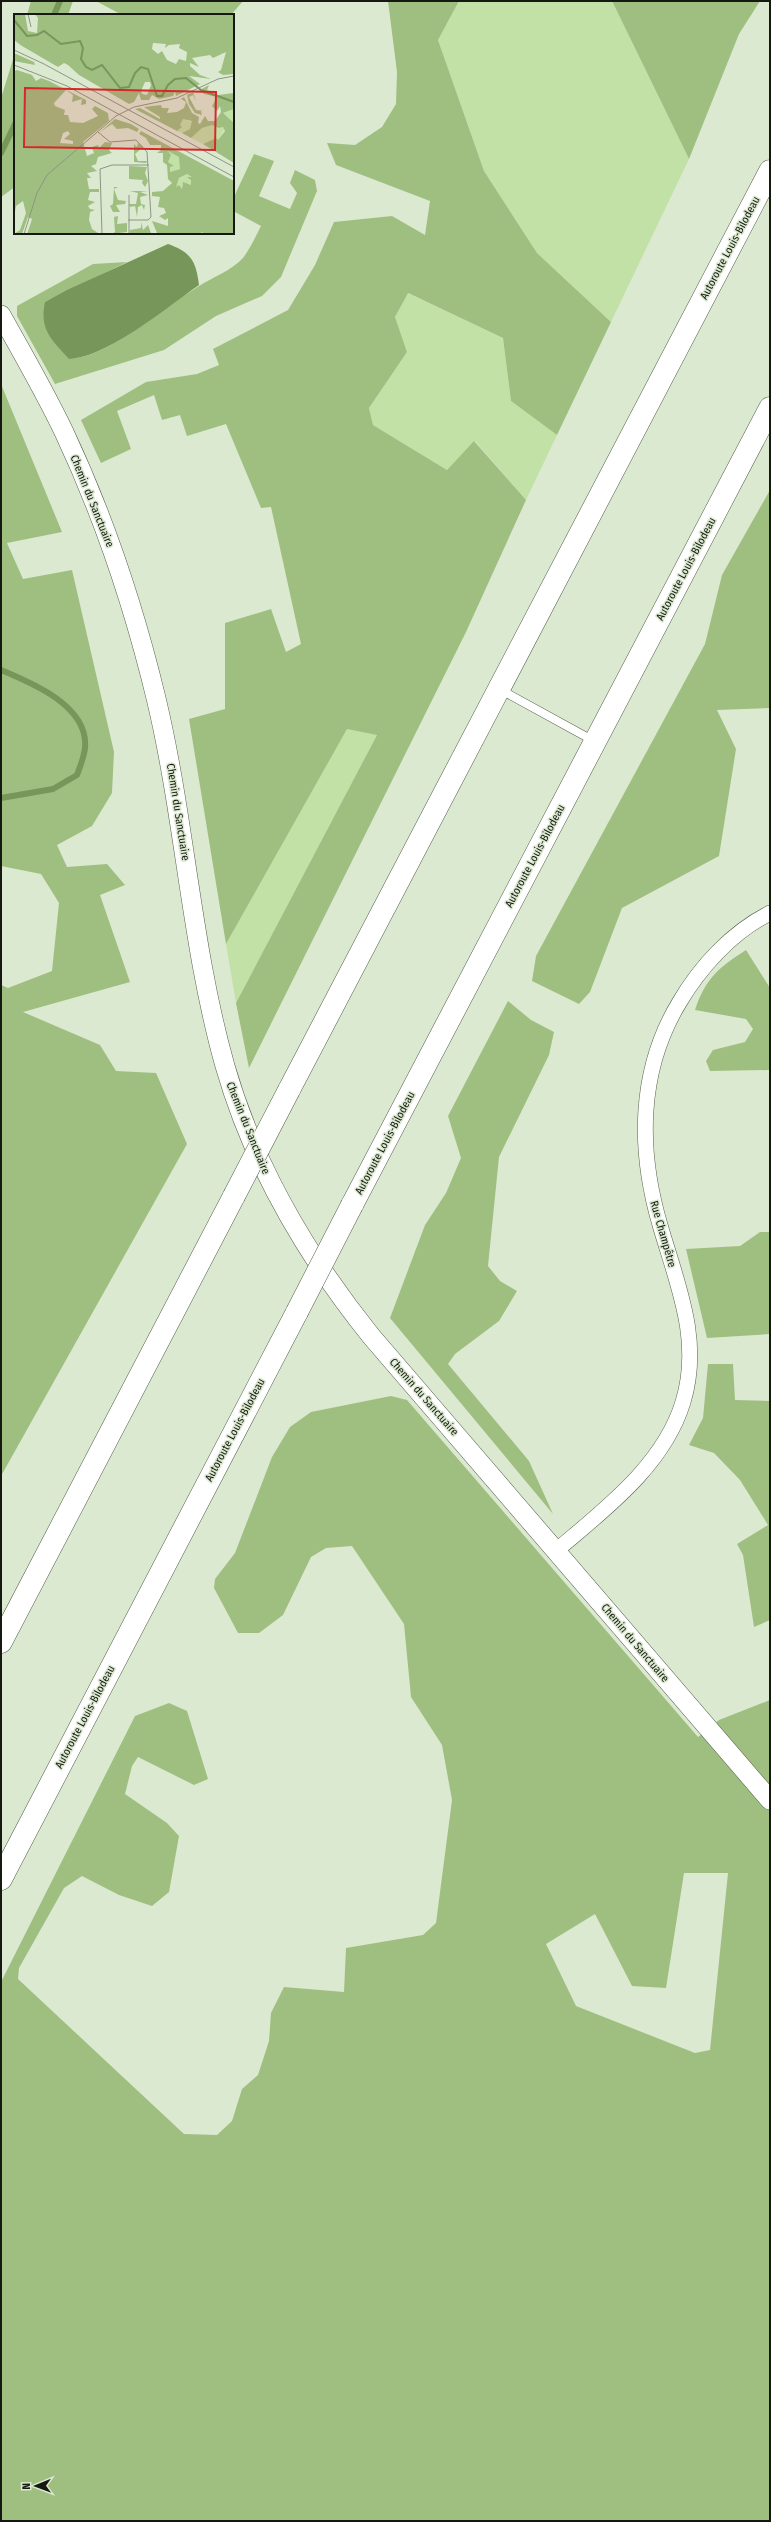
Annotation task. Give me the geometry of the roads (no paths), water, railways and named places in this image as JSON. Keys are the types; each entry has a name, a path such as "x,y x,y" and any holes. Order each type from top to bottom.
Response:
{"highway":[{"name":"Autoroute Louis-Bilodeau","path":"1,1642 770,171"},
{"name":"Autoroute Louis-Bilodeau","path":"1,1879 770,408"}],"street":[{"name":"Chemin du Sanctuaire","path":"1,316 70,445 108,538 128,598 153,688 168,754 214,1023 236,1101 263,1168 298,1234 349,1308 770,1800"},
{"name":"Rue Champêtre","path":"557,1550 625,1488 653,1459 669,1437 679,1414 690,1361 688,1322 659,1225 648,1178 644,1122 646,1094 660,1040 686,991 722,948 743,930 770,912"}],"lane":[{"path":"499,689 595,742"}],"waterway":[{"path":"54,14 60,1"},
{"path":"1,153 14,126"},
{"path":"1,670 42,689 68,708 78,720 84,733 85,748 77,775 53,789 1,798"}]}
